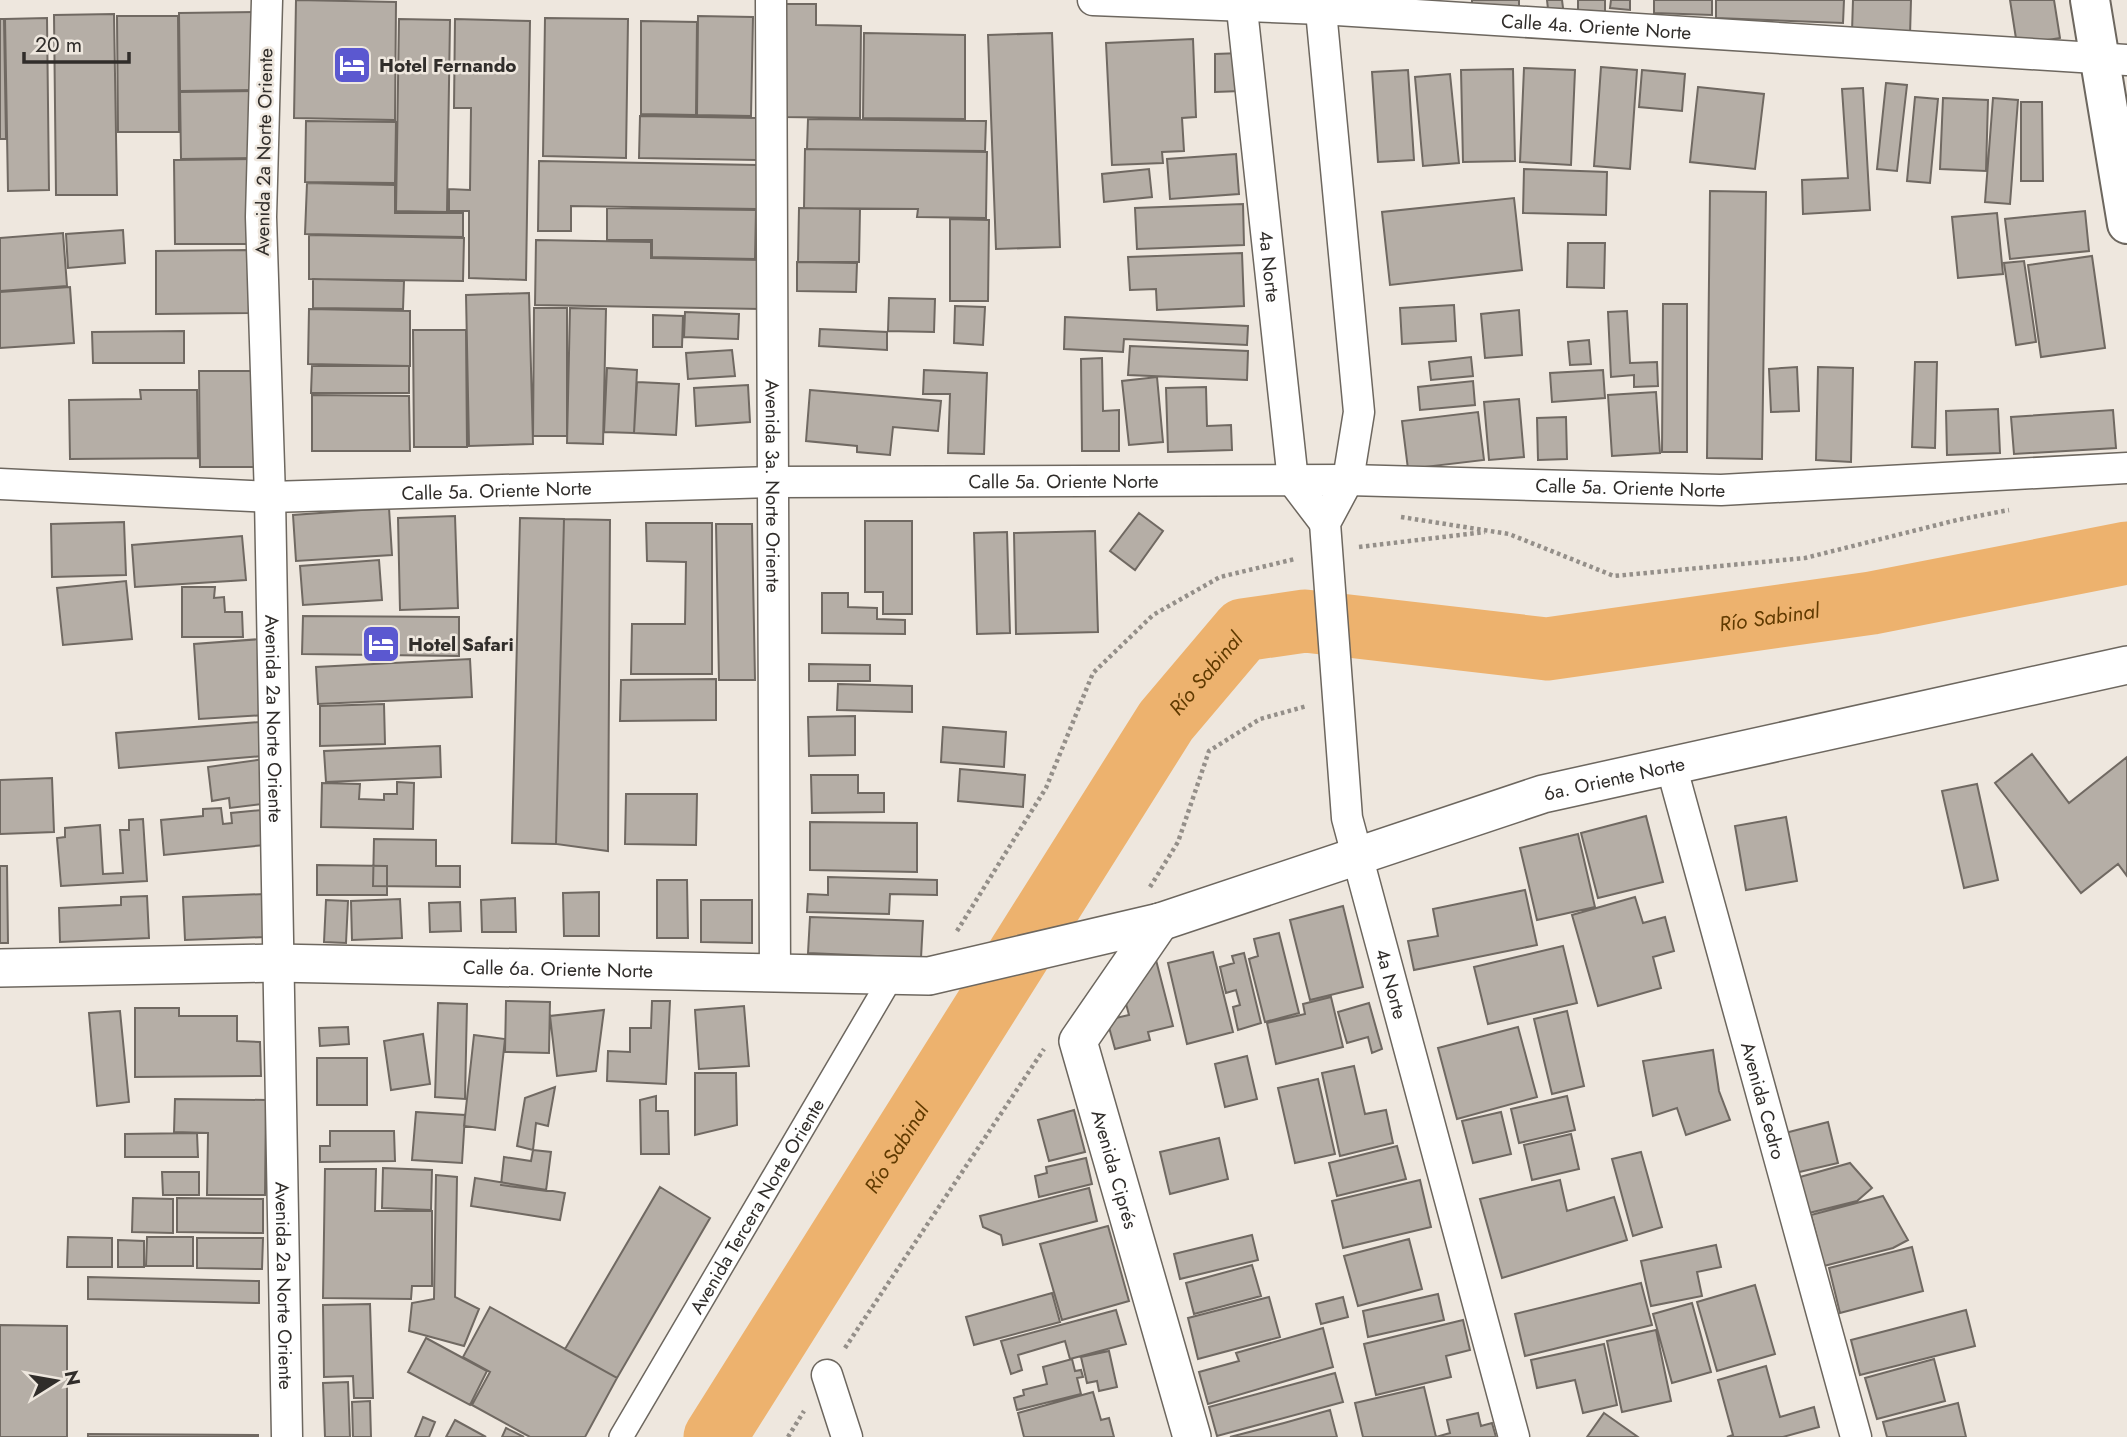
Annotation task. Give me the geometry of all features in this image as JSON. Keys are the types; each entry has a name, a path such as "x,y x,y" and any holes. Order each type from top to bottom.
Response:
{"main road":[{"path":"2090,0 2113,60 2127,224"}],"street":[{"name":"Avenida 2a Norte Oriente","path":"267,0 261,217 270,497 276,963 287,1437"},
{"name":"Avenida 3a. Norte Oriente","path":"771,0 775,973"},
{"name":"Calle 4a. Oriente Norte","path":"1093,0 1321,5 2113,60"},
{"name":"4a Norte","path":"1241,3 1293,481"},
{"path":"1321,5 1359,412 1353,480 1326,547"},
{"name":"Calle 5a. Oriente Norte","path":"0,484 270,497 772,482 1353,480 1721,490 2127,468"},
{"path":"1293,481 1326,547"},
{"name":"4a Norte","path":"1326,547 1347,818 1355,857 1514,1437"},
{"name":"6a. Oriente Norte","path":"1118,931 1160,922 1544,794 2127,665"},
{"name":"Avenida Cedro","path":"1671,765 1856,1437"},
{"name":"Avenida Ciprés","path":"1160,922 1078,1041 1192,1437"},
{"name":"Calle 6a. Oriente Norte","path":"0,968 276,963 940,975 1118,931"},
{"name":"Avenida Tercera Norte Oriente","path":"621,1437 892,976"},
{"path":"827,1375 847,1437"}],"path":[{"path":"1353,480 1396,516 1509,534 1614,576 1805,558 1957,520 2022,508"},
{"path":"940,975 1046,788 1093,673 1153,615 1220,578 1326,547 1493,531"},
{"path":"1118,931 1178,842 1209,751 1259,719 1336,690"},
{"path":"788,1437 1047,1045"}],"building":[{"path":"296,0 396,2 395,120 294,118"},
{"path":"1472,0 1519,0 1519,7 1472,5"},
{"path":"1547,0 1562,0 1564,16 1549,18"},
{"path":"1578,0 1605,0 1605,21 1578,21"},
{"path":"1611,0 1630,0 1630,10 1610,8"},
{"path":"1654,0 1712,0 1712,15 1654,13"},
{"path":"1716,0 1844,0 1843,23 1716,18"},
{"path":"1853,0 1911,0 1910,35 1852,32"},
{"path":"2010,0 2054,0 2060,38 2017,45"},
{"path":"783,4 816,4 816,25 861,26 860,118 782,117"},
{"path":"257,12 258,90 180,91 179,13"},
{"path":"114,14 117,195 56,195 54,15"},
{"path":"117,16 178,16 179,132 118,132"},
{"path":"698,16 753,17 751,116 697,115"},
{"path":"47,18 49,190 8,191 5,19"},
{"path":"545,18 628,19 626,158 543,156"},
{"path":"0,19 4,19 6,139 0,139"},
{"path":"399,19 450,20 447,212 396,211"},
{"path":"455,19 530,21 526,280 469,278 469,211 449,211 449,189 470,190 471,108 454,108"},
{"path":"641,21 697,22 696,115 641,114"},
{"path":"864,33 965,35 965,119 863,118"},
{"path":"1052,33 1060,247 996,249 988,35"},
{"path":"1193,39 1196,117 1182,118 1184,151 1162,152 1163,163 1112,165 1106,43"},
{"path":"1241,53 1241,91 1215,92 1215,54"},
{"path":"1601,67 1637,70 1630,169 1594,166"},
{"path":"1524,68 1575,70 1571,165 1520,162"},
{"path":"1513,69 1515,161 1463,162 1461,70"},
{"path":"1408,70 1414,160 1378,162 1372,72"},
{"path":"1642,70 1685,74 1682,111 1639,107"},
{"path":"1450,74 1459,163 1423,166 1415,77"},
{"path":"1886,83 1907,85 1897,171 1877,169"},
{"path":"1698,87 1764,94 1755,169 1690,162"},
{"path":"1863,88 1870,210 1803,214 1802,180 1848,178 1842,89"},
{"path":"258,91 259,158 181,159 180,92"},
{"path":"1915,97 1938,99 1930,183 1907,181"},
{"path":"1943,98 1988,100 1986,171 1940,169"},
{"path":"1993,98 2018,100 2010,204 1985,202"},
{"path":"2021,102 2042,102 2043,181 2021,181"},
{"path":"640,116 758,118 757,160 639,158"},
{"path":"808,119 986,121 985,151 807,149"},
{"path":"306,121 396,122 395,183 305,182"},
{"path":"805,149 987,152 986,218 917,217 918,209 804,208"},
{"path":"1236,154 1239,194 1170,199 1167,159"},
{"path":"257,159 258,244 175,244 174,160"},
{"path":"539,161 757,165 757,209 571,206 571,231 538,231"},
{"path":"1149,169 1152,197 1104,202 1102,174"},
{"path":"1524,169 1607,172 1606,215 1523,213"},
{"path":"307,183 395,185 395,213 463,213 463,237 305,234"},
{"path":"1710,191 1766,192 1762,459 1707,458"},
{"path":"1514,198 1522,270 1390,285 1382,212"},
{"path":"1243,204 1244,245 1137,249 1135,208"},
{"path":"607,208 756,210 755,259 652,257 652,240 607,240"},
{"path":"799,208 860,209 859,262 798,262"},
{"path":"2085,211 2089,251 2010,259 2005,219"},
{"path":"1997,213 2003,274 1958,278 1952,217"},
{"path":"950,219 989,220 988,301 950,301"},
{"path":"123,230 125,263 68,268 66,234"},
{"path":"63,233 67,286 0,291 0,238"},
{"path":"309,235 464,238 463,281 309,279"},
{"path":"536,240 651,242 651,258 762,260 761,309 535,305"},
{"path":"1568,243 1605,243 1604,288 1567,287"},
{"path":"250,250 250,313 156,314 156,251"},
{"path":"1242,253 1244,306 1157,310 1156,289 1130,290 1128,257"},
{"path":"2092,256 2105,348 2041,357 2028,265"},
{"path":"2024,261 2036,342 2016,345 2004,263"},
{"path":"797,262 857,263 856,292 797,291"},
{"path":"313,279 404,281 403,309 313,308"},
{"path":"70,287 74,343 0,348 0,292"},
{"path":"529,293 533,444 469,446 466,295"},
{"path":"889,298 935,299 934,332 888,331"},
{"path":"1663,304 1687,304 1687,452 1662,452"},
{"path":"1454,305 1456,341 1402,344 1400,308"},
{"path":"955,306 985,307 983,345 954,343"},
{"path":"534,308 567,308 567,436 533,436"},
{"path":"570,308 606,309 603,444 567,443"},
{"path":"309,309 410,311 410,366 308,364"},
{"path":"1519,310 1522,355 1485,358 1481,314"},
{"path":"1627,311 1630,363 1657,362 1658,386 1634,387 1634,375 1611,377 1608,312"},
{"path":"685,312 739,314 738,339 684,337"},
{"path":"653,315 683,316 682,347 653,347"},
{"path":"1065,317 1248,326 1247,345 1124,339 1123,352 1064,349"},
{"path":"820,329 887,332 887,350 819,346"},
{"path":"413,330 466,330 467,447 414,447"},
{"path":"184,331 184,363 93,363 92,332"},
{"path":"1589,340 1591,364 1570,365 1568,342"},
{"path":"1130,346 1248,351 1247,380 1128,375"},
{"path":"732,350 735,376 688,379 686,353"},
{"path":"1471,357 1473,376 1431,380 1429,362"},
{"path":"1102,358 1103,411 1119,410 1119,451 1082,451 1081,359"},
{"path":"1915,362 1937,362 1935,448 1912,447"},
{"path":"312,366 409,366 409,393 311,393"},
{"path":"1797,367 1799,411 1771,412 1769,369"},
{"path":"1818,367 1853,368 1851,462 1816,460"},
{"path":"607,368 637,370 634,433 604,432"},
{"path":"924,370 987,373 984,454 948,453 950,394 923,394"},
{"path":"1603,370 1605,398 1552,402 1550,373"},
{"path":"199,371 260,371 262,467 200,467"},
{"path":"1157,377 1163,442 1129,445 1122,381"},
{"path":"1473,381 1475,405 1420,410 1418,387"},
{"path":"637,382 679,384 676,435 634,433"},
{"path":"748,385 750,422 696,426 694,388"},
{"path":"1206,387 1207,426 1231,425 1232,450 1168,452 1166,388"},
{"path":"140,390 197,390 198,458 70,459 69,400 141,399"},
{"path":"810,390 941,401 938,431 893,427 890,455 857,452 857,446 806,441"},
{"path":"1656,392 1660,453 1612,456 1608,395"},
{"path":"312,395 409,396 410,451 312,451"},
{"path":"1519,399 1524,457 1489,460 1484,402"},
{"path":"1998,409 2000,453 1947,455 1946,411"},
{"path":"2113,410 2116,448 2014,454 2011,417"},
{"path":"1478,412 1484,460 1408,469 1402,421"},
{"path":"1566,417 1567,459 1538,460 1537,418"},
{"path":"389,508 392,555 296,561 293,515"},
{"path":"1139,513 1163,531 1135,570 1110,551"},
{"path":"455,516 458,608 400,610 398,518"},
{"path":"520,518 564,519 556,844 512,843"},
{"path":"564,519 610,520 608,851 556,844"},
{"path":"865,521 912,521 912,614 883,614 883,592 865,592"},
{"path":"124,522 126,575 52,577 51,524"},
{"path":"646,523 712,523 712,674 631,674 632,624 685,624 686,562 647,561"},
{"path":"716,524 752,524 755,680 719,680"},
{"path":"1095,531 1098,632 1016,634 1014,533"},
{"path":"1007,532 1010,633 977,634 974,533"},
{"path":"242,536 246,580 135,587 132,545"},
{"path":"379,560 382,600 303,605 300,566"},
{"path":"126,581 132,639 63,645 57,588"},
{"path":"182,587 215,587 214,598 224,597 225,612 242,612 243,637 182,637"},
{"path":"822,593 848,593 848,607 877,608 877,619 905,620 905,634 822,633"},
{"path":"303,616 459,617 459,656 302,654"},
{"path":"261,639 266,715 199,719 194,644"},
{"path":"470,659 472,697 318,704 316,667"},
{"path":"809,664 870,665 870,681 809,681"},
{"path":"716,679 716,720 620,721 621,680"},
{"path":"838,684 912,686 912,712 837,710"},
{"path":"384,704 385,744 320,746 320,706"},
{"path":"855,716 855,755 809,756 808,717"},
{"path":"260,722 263,756 119,768 116,733"},
{"path":"943,727 1006,732 1004,767 941,762"},
{"path":"440,746 441,777 326,782 324,751"},
{"path":"2032,754 2069,803 2127,757 2127,876 2118,864 2081,893 1995,783"},
{"path":"264,759 270,803 230,808 229,798 212,801 208,767"},
{"path":"960,769 1025,775 1023,807 958,801"},
{"path":"811,775 858,775 858,793 884,793 884,812 812,813"},
{"path":"52,778 54,832 0,834 0,780"},
{"path":"397,782 414,783 413,829 321,827 322,783 360,784 359,799 384,800 384,794 397,794"},
{"path":"1977,784 1998,880 1964,888 1942,791"},
{"path":"626,794 697,794 696,845 625,844"},
{"path":"221,808 223,824 232,823 231,813 262,810 265,845 164,855 161,820 203,816 203,809"},
{"path":"1646,816 1663,882 1598,898 1581,833"},
{"path":"1786,817 1797,881 1746,890 1735,826"},
{"path":"143,819 147,881 61,886 57,838 65,837 65,828 100,825 103,874 123,873 120,830 129,830 129,820"},
{"path":"810,822 917,823 917,872 810,870"},
{"path":"1578,834 1595,907 1537,920 1520,848"},
{"path":"374,839 436,840 436,866 460,866 460,887 373,886"},
{"path":"317,865 387,866 387,895 317,895"},
{"path":"0,866 7,866 8,943 0,943"},
{"path":"828,877 937,880 937,895 890,894 889,914 807,912 808,894 828,895"},
{"path":"657,880 687,880 688,938 657,938"},
{"path":"1525,890 1537,945 1414,970 1408,941 1438,936 1433,909"},
{"path":"599,892 599,936 564,936 563,893"},
{"path":"265,894 266,937 185,940 183,897"},
{"path":"147,896 149,938 60,942 59,908 121,905 121,897"},
{"path":"1635,897 1643,923 1665,917 1674,951 1653,957 1661,988 1598,1006 1572,915"},
{"path":"515,898 516,932 482,932 481,900"},
{"path":"400,899 402,938 352,940 351,901"},
{"path":"326,900 348,901 346,943 324,942"},
{"path":"701,900 752,900 752,943 701,942"},
{"path":"460,902 461,931 430,932 429,903"},
{"path":"1343,906 1363,987 1310,1000 1290,920"},
{"path":"810,917 923,921 921,958 808,953"},
{"path":"1279,933 1299,1013 1265,1022 1249,959 1258,956 1254,939"},
{"path":"1563,946 1577,1003 1488,1024 1474,967"},
{"path":"1213,952 1233,1032 1187,1044 1168,963"},
{"path":"1244,953 1261,1023 1238,1030 1233,1007 1240,1005 1236,990 1226,993 1220,967 1234,963 1232,956"},
{"path":"1156,960 1173,1026 1148,1032 1150,1040 1115,1049 1107,1020 1129,1015 1125,1000"},
{"path":"1331,997 1343,1047 1276,1064 1267,1023 1305,1014 1303,1004"},
{"path":"506,1001 550,1002 549,1053 505,1052"},
{"path":"652,1001 670,1001 666,1084 607,1081 608,1051 630,1052 630,1028 651,1028"},
{"path":"438,1003 467,1004 465,1099 435,1097"},
{"path":"1369,1003 1382,1049 1372,1053 1368,1037 1347,1043 1338,1012"},
{"path":"744,1006 749,1066 699,1069 695,1010"},
{"path":"135,1008 179,1008 179,1016 237,1016 237,1041 260,1042 261,1076 135,1077"},
{"path":"604,1010 596,1071 557,1076 550,1016"},
{"path":"120,1011 129,1102 97,1106 89,1013"},
{"path":"1567,1011 1584,1086 1552,1094 1534,1019"},
{"path":"348,1027 349,1044 320,1046 319,1028"},
{"path":"1518,1027 1537,1097 1457,1119 1438,1048"},
{"path":"423,1034 430,1084 391,1090 384,1041"},
{"path":"474,1035 505,1039 495,1130 464,1126"},
{"path":"1713,1050 1719,1091 1730,1120 1686,1135 1677,1108 1653,1116 1643,1061"},
{"path":"1247,1056 1257,1099 1225,1107 1215,1064"},
{"path":"317,1058 367,1058 367,1105 317,1105"},
{"path":"1354,1066 1365,1114 1386,1110 1393,1143 1340,1156 1322,1073"},
{"path":"695,1073 736,1073 737,1125 695,1135"},
{"path":"1318,1079 1335,1154 1295,1163 1278,1088"},
{"path":"555,1087 548,1126 536,1123 533,1150 517,1146 525,1098"},
{"path":"656,1096 656,1111 668,1111 669,1154 641,1154 640,1100"},
{"path":"1567,1096 1575,1130 1519,1143 1511,1109"},
{"path":"175,1099 266,1100 265,1195 207,1195 208,1133 174,1132"},
{"path":"1074,1110 1085,1152 1049,1161 1038,1120"},
{"path":"416,1112 465,1115 462,1163 412,1160"},
{"path":"1501,1112 1511,1154 1473,1163 1462,1121"},
{"path":"1828,1122 1838,1163 1795,1173 1785,1133"},
{"path":"330,1131 394,1131 395,1161 320,1162 320,1146 330,1146"},
{"path":"197,1133 198,1157 125,1157 125,1134"},
{"path":"1571,1134 1579,1169 1532,1180 1524,1145"},
{"path":"1219,1138 1228,1179 1170,1194 1160,1152"},
{"path":"1397,1146 1406,1179 1337,1196 1329,1163"},
{"path":"533,1150 551,1152 546,1191 501,1185 504,1157 531,1161"},
{"path":"1641,1152 1662,1227 1633,1236 1612,1159"},
{"path":"1086,1158 1092,1184 1039,1197 1035,1176 1047,1173 1046,1167"},
{"path":"1850,1163 1872,1188 1857,1201 1809,1213 1800,1177"},
{"path":"383,1168 432,1170 431,1210 382,1208"},
{"path":"325,1169 376,1169 375,1211 432,1211 432,1286 412,1286 411,1299 323,1298"},
{"path":"162,1172 199,1172 199,1195 163,1195"},
{"path":"436,1175 457,1177 455,1297 479,1309 464,1346 409,1331 412,1303 434,1299"},
{"path":"475,1178 565,1193 560,1220 471,1206"},
{"path":"1420,1180 1431,1227 1343,1248 1332,1201"},
{"path":"1560,1180 1567,1211 1614,1197 1627,1240 1502,1278 1480,1199"},
{"path":"660,1187 710,1218 617,1378 565,1349"},
{"path":"1089,1188 1097,1221 1003,1245 1001,1235 983,1227 980,1216"},
{"path":"1883,1196 1908,1240 1893,1248 1824,1266 1811,1215"},
{"path":"133,1198 173,1199 173,1233 132,1232"},
{"path":"177,1198 263,1199 263,1233 177,1232"},
{"path":"1108,1226 1129,1301 1062,1320 1040,1244"},
{"path":"1252,1235 1258,1260 1180,1279 1174,1254"},
{"path":"68,1237 112,1238 112,1267 67,1267"},
{"path":"147,1237 193,1237 193,1266 146,1266"},
{"path":"197,1238 263,1238 262,1269 197,1268"},
{"path":"1409,1239 1422,1289 1358,1306 1344,1256"},
{"path":"118,1240 144,1241 144,1267 118,1267"},
{"path":"1716,1245 1721,1267 1697,1272 1702,1296 1651,1306 1641,1261"},
{"path":"1912,1247 1923,1291 1840,1313 1829,1268"},
{"path":"1252,1265 1261,1296 1194,1314 1186,1283"},
{"path":"88,1277 259,1281 259,1303 88,1299"},
{"path":"1641,1283 1652,1325 1525,1356 1515,1314"},
{"path":"1755,1285 1775,1354 1717,1371 1697,1302"},
{"path":"1052,1293 1060,1322 974,1345 966,1317"},
{"path":"1438,1294 1444,1320 1368,1337 1363,1311"},
{"path":"1269,1297 1280,1337 1198,1359 1188,1318"},
{"path":"1343,1297 1348,1317 1321,1324 1316,1304"},
{"path":"1692,1303 1711,1372 1672,1383 1653,1314"},
{"path":"370,1304 373,1398 354,1398 353,1376 324,1377 323,1305"},
{"path":"490,1307 617,1378 585,1437 530,1437 472,1405 490,1372 463,1357"},
{"path":"1116,1310 1126,1344 1070,1359 1065,1341 1018,1355 1022,1370 1011,1374 1001,1341"},
{"path":"1966,1310 1975,1346 1860,1375 1851,1340"},
{"path":"1463,1320 1470,1350 1446,1356 1451,1377 1376,1395 1364,1344"},
{"path":"0,1325 67,1326 67,1437 0,1437"},
{"path":"1323,1328 1333,1367 1208,1404 1199,1372 1239,1361 1236,1353"},
{"path":"1656,1330 1671,1401 1622,1412 1607,1341"},
{"path":"426,1338 487,1371 470,1405 408,1372"},
{"path":"1604,1344 1617,1405 1583,1413 1575,1380 1537,1388 1531,1360"},
{"path":"1109,1351 1117,1387 1099,1391 1097,1381 1087,1383 1081,1357"},
{"path":"1072,1359 1075,1371 1081,1370 1083,1377 1077,1378 1081,1394 1017,1410 1014,1398 1024,1395 1023,1390 1047,1384 1043,1367"},
{"path":"1934,1359 1945,1401 1877,1419 1865,1378"},
{"path":"1766,1366 1780,1417 1814,1407 1819,1427 1783,1437 1727,1437 1733,1435 1718,1380"},
{"path":"1335,1373 1343,1402 1217,1436 1209,1407"},
{"path":"348,1382 350,1437 325,1437 323,1383"},
{"path":"1424,1387 1436,1437 1363,1437 1355,1403"},
{"path":"1093,1392 1101,1420 1109,1418 1114,1437 1024,1437 1018,1413"},
{"path":"370,1401 371,1437 353,1437 352,1402"},
{"path":"1958,1403 1966,1437 1887,1437 1883,1422"},
{"path":"1330,1410 1337,1437 1230,1437 1284,1423"},
{"path":"1478,1413 1481,1426 1492,1423 1496,1437 1436,1437 1450,1433 1447,1420"},
{"path":"1604,1413 1638,1437 1587,1437"},
{"path":"423,1417 435,1422 429,1437 415,1437"},
{"path":"455,1420 486,1437 446,1437"},
{"path":"506,1428 524,1437 502,1437"},
{"path":"88,1434 258,1435 258,1437 88,1437"}],"waterway":[{"name":"Río Sabinal","path":"715,1437 1166,721 1243,630 1305,621 1547,649 1872,603 2127,553"}],"place":[{"name":"Hotel Fernando","path":"352,65"},
{"name":"Hotel Safari","path":"381,644"}]}
